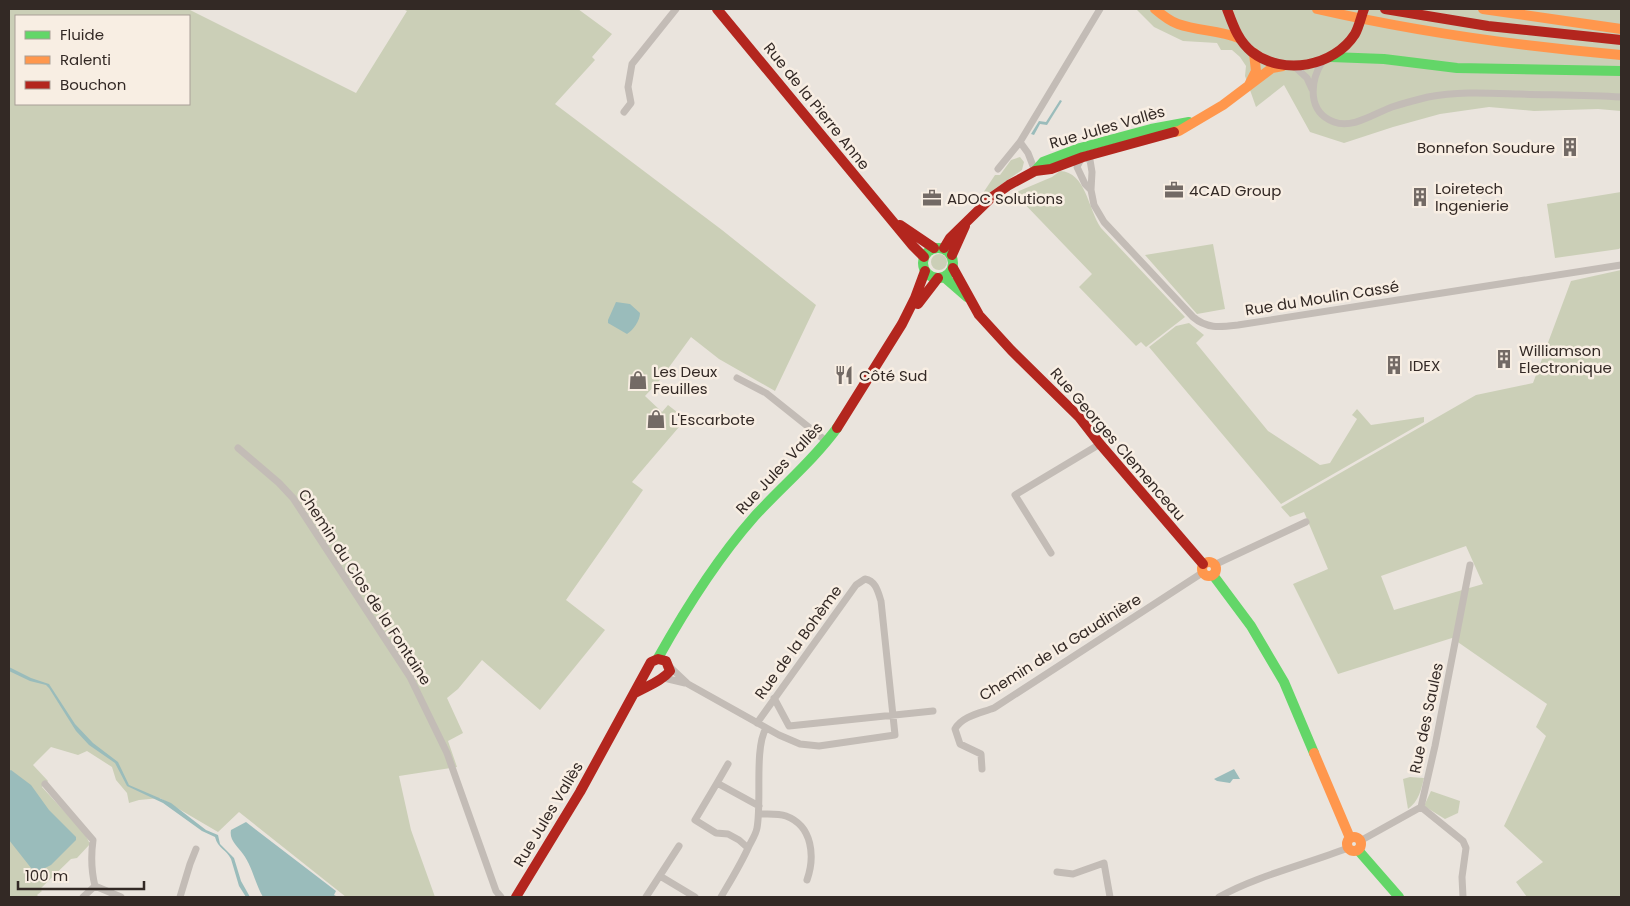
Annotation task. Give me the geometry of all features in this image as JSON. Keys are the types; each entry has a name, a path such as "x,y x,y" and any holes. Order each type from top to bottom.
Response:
{"main road":[{"name":"Rue de la Pierre Anne","path":"717,9 924,257"},
{"path":"1156,9 1176,24 1195,29 1224,31 1239,38"},
{"path":"1317,9 1464,37 1546,48 1621,55"},
{"path":"1227,10 1239,38 1254,53 1268,61 1295,67 1327,59 1341,51 1356,33 1364,9"},
{"path":"1385,9 1506,28 1621,40"},
{"path":"1483,9 1621,29"},
{"path":"1248,86 1256,71 1254,53"},
{"path":"1327,59 1384,59 1457,68 1621,71"},
{"name":"Rue Jules Vallès","path":"943,250 950,238 992,197 1035,171 1042,162 1053,157 1084,155 1151,129 1192,122 1223,105 1272,68 1284,66"},
{"name":"Rue de la Pierre Anne","path":"895,222 943,250"},
{"path":"930,250 943,250 954,259 953,268 941,277 933,277 925,271 924,257 930,250"},
{"name":"Rue Georges Clemenceau","path":"953,268 979,315 1011,350 1079,417 1203,569"},
{"name":"Rue Jules Vallès","path":"665,663 672,633 726,550 745,527 826,441 850,408 904,320 921,287 925,271"},
{"name":"Rue Jules Vallès","path":"904,320 941,277"},
{"name":"Rue Georges Clemenceau","path":"941,277 969,300"},
{"path":"1203,569 1208,577 1214,570 1251,626 1284,682 1354,844 1398,897"},
{"path":"651,662 665,663 668,674 661,679 654,678 650,674 651,662"},
{"name":"Rue Jules Vallès","path":"516,897 575,800 649,670"},
{"name":"Rue Jules Vallès","path":"636,693 661,679"}],"street":[{"path":"624,112 631,103 628,87 632,64 676,9"},
{"name":"Rue Jules Vallès","path":"998,169 1020,142 1100,9"},
{"path":"1327,59 1314,77 1313,89 1317,108 1327,118 1340,124 1363,119 1392,107 1416,100 1448,94 1621,97"},
{"path":"1295,67 1307,78 1313,89"},
{"path":"1020,142 1028,153 1035,171"},
{"name":"Rue du Moulin Cassé","path":"1084,155 1077,167 1085,184 1091,190"},
{"name":"Rue du Moulin Cassé","path":"1084,155 1092,172 1091,190 1094,205 1104,222 1193,317 1201,324 1211,327 1257,322 1621,264"},
{"path":"737,378 766,394 826,441"},
{"path":"1051,553 1014,495 1100,444"},
{"name":"Chemin du Clos de la Fontaine","path":"238,448 279,483 293,498 410,677 447,753 496,891 501,897"},
{"path":"1214,570 1306,522"},
{"name":"Rue des Saules","path":"1422,807 1470,565"},
{"name":"Chemin de la Gaudinière","path":"982,769 981,754 960,744 955,729 958,723 994,708 1203,569"},
{"name":"Rue de la Bohème","path":"757,723 856,586 865,579 870,580 874,584 882,601 893,715"},
{"path":"665,663 688,684 766,728 800,744 819,746 895,735 893,715"},
{"path":"661,679 688,684"},
{"path":"774,698 789,726 933,711"},
{"path":"721,897 757,831 761,747 766,728"},
{"path":"728,764 695,820 716,832 728,834 748,848"},
{"path":"717,783 759,810 786,815 798,823 806,834 811,849 812,866 807,880"},
{"path":"45,784 93,840 92,853 95,886"},
{"path":"1219,897 1252,882 1354,844 1422,807 1463,842 1466,848 1462,877 1463,897"},
{"path":"646,897 679,846"},
{"path":"180,897 196,849"},
{"path":"1056,872 1073,874 1104,863 1110,897"},
{"path":"660,876 695,897"},
{"path":"83,897 95,886"},
{"path":"95,886 120,897"}],"green space":[{"path":"9,9 188,9 356,93 407,11 403,9 578,9 612,34 592,57 595,60 555,104 722,230 816,305 775,391 719,359 691,337 659,381 645,396 662,412 668,405 677,412 671,421 679,427 632,482 643,490 566,600 605,630 540,710 482,660 458,689 447,698 463,733 448,741 457,767 399,776 411,830 435,897 346,897 239,812 218,832 160,798 129,803 127,793 116,780 112,767 87,751 78,755 51,747 33,765 48,781 42,787 85,834 90,844 77,858 71,859 40,889 42,891 37,895 39,897 9,897"},
{"path":"1136,9 1621,9 1621,111 1598,109 1534,111 1489,107 1440,114 1344,143 1310,132 1284,85 1256,107 1245,76 1246,66 1232,50 1221,50 1217,43 1183,41 1154,27"},
{"path":"1020,157 1024,162 1022,170 986,195 983,193 995,175 1000,175 1011,160"},
{"path":"1060,171 1069,173 1076,178 1081,184 1101,228 1185,317 1146,347 1141,342 1136,346 1079,287 1092,274 1014,193 1052,177"},
{"path":"1621,192 1621,247 1619,249 1555,258 1547,204"},
{"path":"1213,244 1225,309 1197,314 1145,255"},
{"path":"939,254 945,256 947,262 945,268 939,270 933,268 931,262 933,256"},
{"path":"1621,270 1621,897 1527,897 1516,882 1543,862 1504,826 1546,736 1536,727 1547,704 1452,638 1338,674 1293,584 1328,569 1304,512 1290,517 1281,507 1476,395 1533,383 1571,281","holes":["1466,546 1483,584 1394,610 1381,576"]},
{"path":"1189,323 1204,335 1196,343 1268,431 1320,465 1330,463 1357,419 1352,415 1357,409 1371,425 1424,417 1424,422 1281,504 1149,347 1176,326"},
{"path":"1410,777 1424,778 1417,799 1408,809 1403,779"},
{"path":"1431,791 1460,801 1458,813 1445,819 1424,806"}],"water":[{"path":"1060,100 1062,101 1047,125 1040,124 1034,135 1031,134 1039,121 1046,122"},
{"path":"616,302 630,304 640,313 636,325 627,334 608,323"},
{"path":"9,667 31,678 49,684 75,724 93,743 118,762 129,785 171,803 206,830 218,835 220,844 234,858 241,881 250,897 246,897 239,886 231,859 218,844 215,837 202,831 163,803 127,786 115,763 89,745 76,731 49,688 46,685 30,681 9,671"},
{"path":"1234,769 1240,779 1233,779 1230,783 1214,779"},
{"path":"11,770 31,785 49,810 76,837 76,840 51,865 35,873 9,840 9,771"},
{"path":"246,822 336,891 334,895 338,897 263,897 246,859 231,837 231,830"}],"traffic: fast":[{"path":"1331,57 1384,59 1457,68 1621,71"},
{"path":"1035,171 1043,162 1080,148 1151,129 1189,122"},
{"path":"938,248 949,252 953,263 949,274 938,278 927,274 923,263 927,252 938,248"},
{"path":"944,277 967,297"},
{"path":"658,658 679,621 714,567 740,533 818,452 837,428"},
{"path":"1213,575 1251,626 1284,682 1314,753"},
{"path":"1358,850 1399,897"}],"traffic: slow":[{"path":"1155,9 1169,20 1178,24 1239,38"},
{"path":"1317,9 1392,25 1468,37 1621,55"},
{"path":"1483,9 1621,29"},
{"path":"1249,85 1256,71 1254,53"},
{"path":"1174,132 1179,131 1223,105 1272,68 1283,66"},
{"path":"1206,562 1212,562 1216,569 1212,576 1206,576 1202,572 1202,566 1206,562"},
{"path":"1314,753 1350,838"},
{"path":"1351,837 1357,837 1361,844 1357,851 1351,851 1347,847 1347,841 1351,837"}],"traffic: jam":[{"path":"717,9 924,257"},
{"path":"1227,9 1234,27 1247,48 1264,59 1278,64 1293,66 1321,61 1346,45 1355,34 1364,9"},
{"path":"1385,9 1488,26 1621,40"},
{"path":"944,248 950,238 992,197 1035,171 1051,169 1083,157 1174,132"},
{"path":"900,225 934,248"},
{"path":"952,255 965,226"},
{"path":"953,268 979,315 1011,350 1079,417 1203,564"},
{"path":"837,428 902,324 915,298 925,271"},
{"path":"918,304 938,278"},
{"path":"516,897 580,792 651,662 658,659 666,661 670,671 667,675 635,693"}],"place":[{"name":"Bonnefon Soudure","path":"1570,147"},
{"name":"4CAD Group","path":"1174,190"},
{"name":"Loiretech Ingenierie","path":"1420,197"},
{"name":"ADOC Solutions","path":"932,198"},
{"name":"Williamson Electronique","path":"1504,359"},
{"name":"IDEX","path":"1394,365"},
{"name":"Côté Sud","path":"844,375"},
{"name":"Les Deux Feuilles","path":"638,380"},
{"name":"L'Escarbote","path":"656,419"}]}
